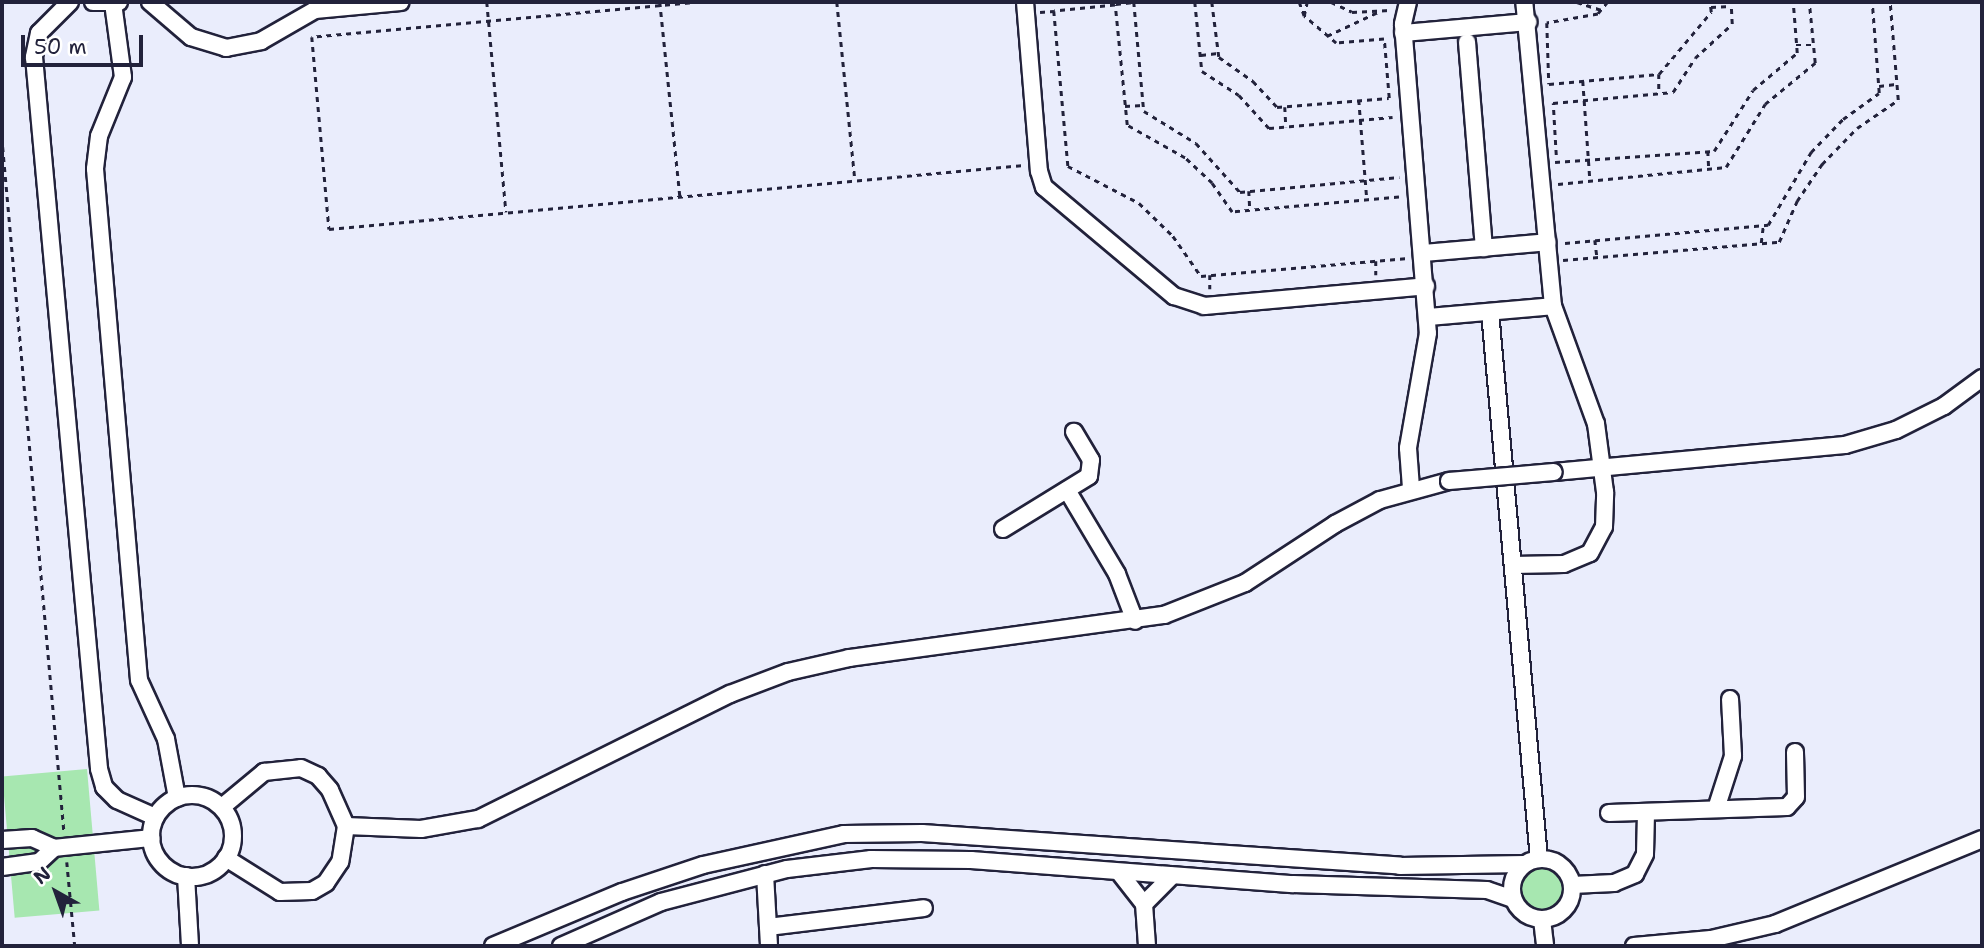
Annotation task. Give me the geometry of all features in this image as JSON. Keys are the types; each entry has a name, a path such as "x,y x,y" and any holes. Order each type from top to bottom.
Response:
{"lane":[{"path":"70,2 39,33 34,57 99,769 110,794 155,817"},
{"path":"93,2 116,3 123,77 99,136 95,169 139,680 166,739 177,797"},
{"path":"150,2 191,37 226,48 261,41 325,5 401,2"},
{"path":"1025,2 1038,172 1044,187 1174,296 1204,306 1426,286"},
{"path":"1408,2 1403,33 1428,317 1425,370 1408,448 1411,488"},
{"path":"1513,565 1564,565 1590,552 1604,527 1604,468 1596,424 1553,306 1529,22 1524,2"},
{"path":"1403,33 1529,22"},
{"path":"1467,42 1484,248"},
{"path":"1423,255 1548,242"},
{"path":"1428,317 1553,306"},
{"path":"1490,312 1513,565 1532,862"},
{"path":"346,826 421,829 478,819 730,694 788,673 849,658 1135,621 1192,606 1245,583 1335,524 1411,488 1449,481 1845,445 1896,430 1944,406 1982,379"},
{"path":"1003,529 1067,490 1092,468 1074,432"},
{"path":"1067,490 1116,574 1135,621"},
{"path":"1716,809 1733,756 1730,699"},
{"path":"1609,813 1793,803 1796,752"},
{"path":"222,807 264,772 301,768 318,776 330,790 346,826 340,862 326,883 312,891 280,892 226,858"},
{"path":"196,795 222,807 233,832 226,858 205,875 186,876 162,864 150,838 155,817 177,797 196,795"},
{"path":"1572,885 1614,883 1635,874 1645,854 1646,812"},
{"path":"493,946 622,892 703,865 805,839 922,832 1399,866 1532,862 1561,866 1572,885 1567,906 1542,920"},
{"path":"2,840 32,838 60,848 150,838"},
{"path":"805,839 811,852 809,865"},
{"path":"1634,946 1711,939 1774,924 1982,839"},
{"path":"2,867 39,862 60,848"},
{"path":"561,946 636,910 765,874 809,865 921,858 1172,876 1487,890 1513,899"},
{"path":"1532,862 1515,876 1513,899 1521,912 1542,920"},
{"path":"703,865 708,890"},
{"path":"1119,872 1144,904 1147,946"},
{"path":"765,874 769,946"},
{"path":"186,876 190,946"},
{"path":"1144,904 1172,876"},
{"path":"768,927 924,908"},
{"path":"1542,920 1545,946"}],"path":[{"path":"487,2 506,212"},
{"path":"700,2 312,37 329,229 1029,164"},
{"path":"837,2 855,180"},
{"path":"1134,2 1144,111 1180,131 1210,156 1240,192 1416,176"},
{"path":"1140,2 1054,10 1068,166 1139,203 1173,236 1201,276 1423,255"},
{"path":"1195,2 1202,71 1239,95 1269,128 1393,117"},
{"path":"1212,2 1218,53"},
{"path":"1201,55 1218,53 1253,80 1277,107 1389,97 1384,39 1336,43 1304,16 1299,2"},
{"path":"1304,16 1307,2"},
{"path":"1331,2 1352,12 1390,10"},
{"path":"1577,2 1601,10"},
{"path":"1608,2 1601,10 1548,23 1549,84 1659,74"},
{"path":"1660,93 1659,74 1710,8 1710,2"},
{"path":"1710,8 1731,4 1732,24 1695,58 1673,92 1553,103 1557,162 1714,151 1753,90 1797,53 1793,2"},
{"path":"1559,194 1558,181 1726,167 1765,104 1815,63 1809,2"},
{"path":"1562,231 1563,243 1768,225 1811,152 1843,120 1879,93 1872,2"},
{"path":"1549,261 1779,242 1797,201 1822,164 1857,128 1898,100 1890,2"},
{"path":"660,4 680,196"},
{"path":"1115,5 1127,125 1185,158 1212,183 1232,212 1399,197"},
{"path":"1327,36 1382,10"},
{"path":"1796,45 1813,45"},
{"path":"1583,81 1590,179"},
{"path":"1879,86 1897,84"},
{"path":"1359,100 1367,200"},
{"path":"1125,106 1143,105"},
{"path":"1285,107 1286,127"},
{"path":"2,137 60,848 75,946"},
{"path":"1707,151 1709,169"},
{"path":"1249,191 1250,211"},
{"path":"1761,244 1763,226"},
{"path":"1595,240 1597,257"}],"green space":[{"path":"87,769 99,910 15,918 2,776"},
{"path":"1540,862 1557,869 1564,886 1557,903 1540,910 1523,903 1516,886 1523,869"}]}
